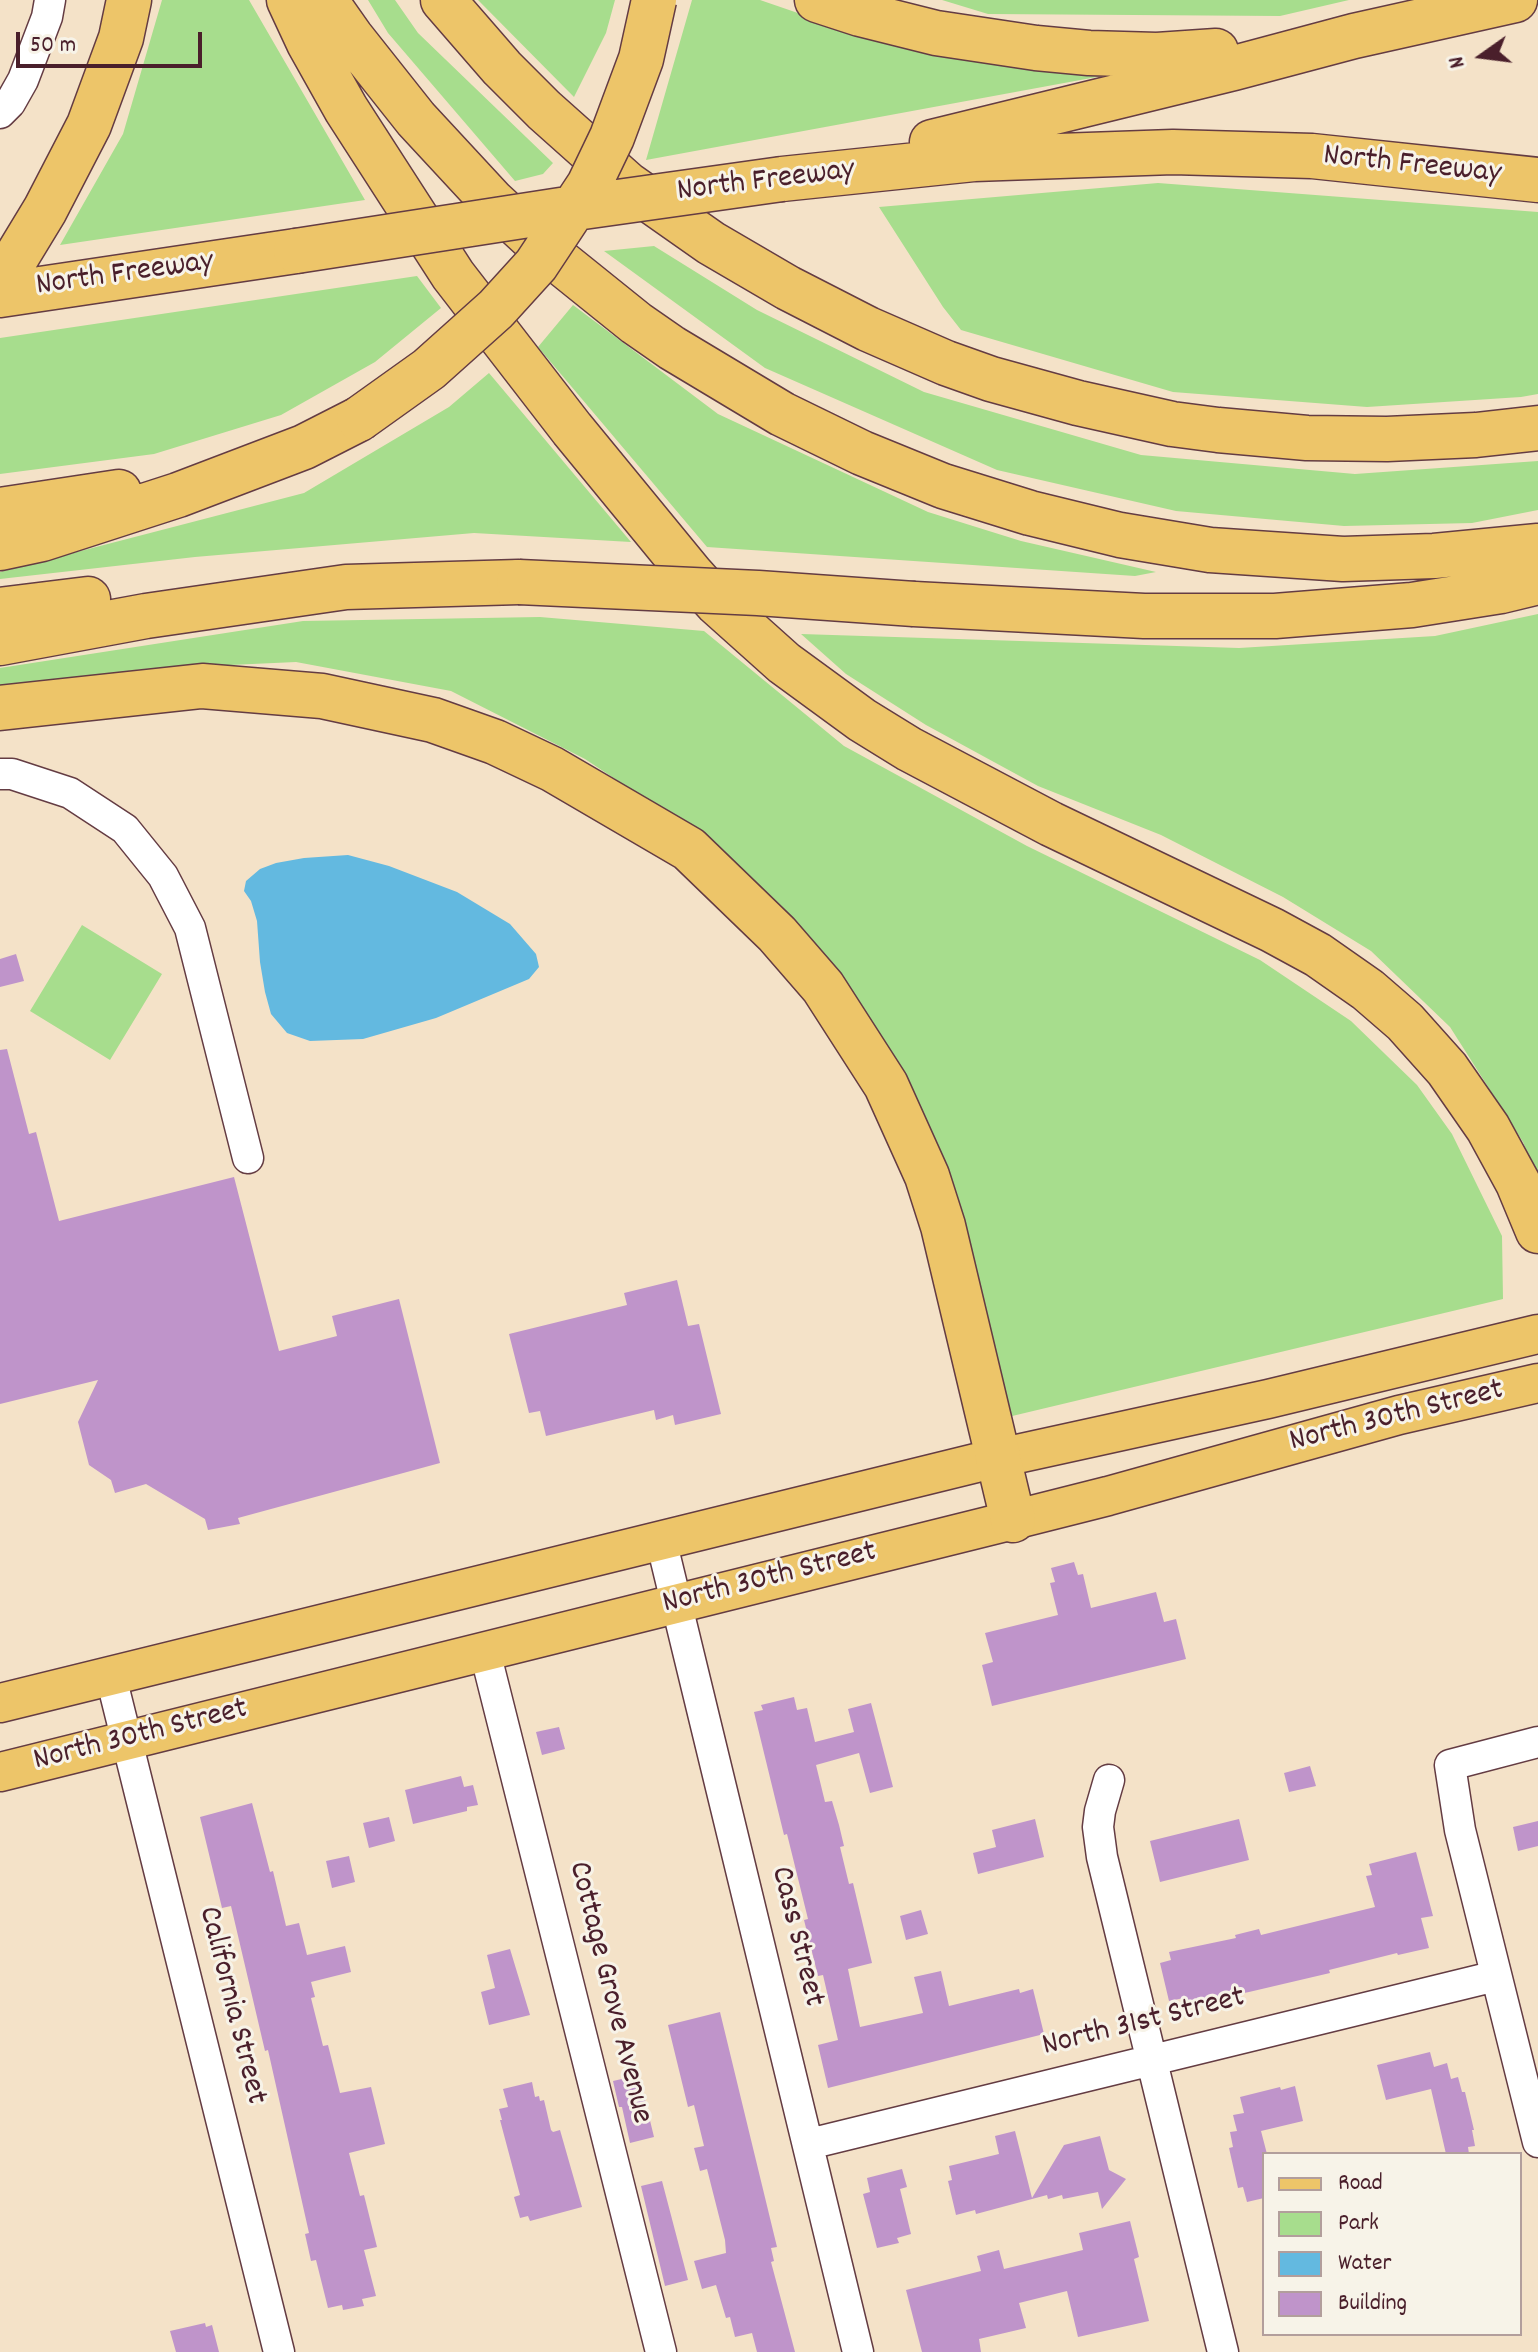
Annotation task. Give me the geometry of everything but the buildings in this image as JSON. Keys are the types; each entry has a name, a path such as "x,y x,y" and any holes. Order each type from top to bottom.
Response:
{"highway":[{"path":"0,284 45,210 89,125 121,38 129,0"},
{"path":"289,0 346,109 453,275 572,429 717,603 784,663 862,720 909,749 1051,824 1272,930 1318,955 1368,990 1405,1022 1447,1069 1488,1128 1518,1183 1538,1231"},
{"path":"325,0 416,119 492,201 554,258 636,323 697,364 782,414 862,453 943,486 1030,513 1120,535 1210,550 1343,559 1434,556 1538,546"},
{"path":"443,0 502,68 544,110 627,184 711,243 788,288 868,329 946,363 1078,403 1172,424 1218,430 1307,438 1387,439 1538,428"},
{"path":"0,548 128,513 304,447 359,419 429,369 496,309 536,265 589,185 612,137 641,59 654,0"},
{"path":"817,0 936,33 1089,53 1157,55 1354,36"},
{"path":"782,179 1354,36 1515,0"},
{"name":"North Freeway","path":"0,295 782,179 974,159 1173,152 1312,156 1538,180"},
{"path":"0,510 139,489 262,462"},
{"path":"0,610 170,590 519,582 1144,616 1275,616 1412,605 1538,582"},
{"path":"0,643 146,616 346,587"},
{"path":"0,708 202,686 322,696 433,720 495,742 552,769 689,849 777,934 823,987 886,1085 927,1176 943,1226 1013,1520"}],"main road":[{"name":"North 30th Street","path":"0,1703 998,1457 1268,1399 1538,1334"},
{"name":"North 30th Street","path":"0,1772 1108,1496 1370,1422 1538,1383"}],"street":[{"path":"0,113 10,103 28,69 50,0"},
{"path":"0,774 12,774 70,793 125,829 163,876 190,928 248,1158"},
{"name":"Cass Street","path":"661,1540 858,2352"},
{"name":"Cottage Grove Avenue","path":"485,1652 661,2352"},
{"name":"California Street","path":"111,1677 279,2352"},
{"path":"1538,1742 1450,1765 1460,1830 1538,2142"},
{"path":"1109,1780 1098,1827 1102,1857 1223,2352"},
{"name":"North 31st Street","path":"809,2144 1496,1976"}],"green space":[{"path":"162,0 249,0 365,200 60,245 123,134"},
{"path":"368,0 395,0 418,33 553,163 543,174 515,181 388,33"},
{"path":"478,0 615,0 606,33 574,97"},
{"path":"692,0 760,0 894,46 1113,74 646,160"},
{"path":"942,0 1349,0 1280,16 988,14"},
{"path":"1158,183 1538,212 1538,394 1367,407 1173,392 961,330 879,207"},
{"path":"654,246 757,310 924,392 1141,455 1355,474 1538,461 1538,510 1472,523 1344,526 1176,511 997,470 765,368 604,251"},
{"path":"417,276 441,308 375,362 281,415 154,454 0,474 0,338"},
{"path":"573,305 718,414 928,512 1021,541 1156,572 1135,576 707,547 538,347"},
{"path":"489,373 631,542 474,533 195,557 0,579 0,572 304,493 449,407"},
{"path":"1538,614 1538,1179 1523,1142 1450,1027 1371,951 1283,897 1161,835 1038,786 926,725 846,674 801,634 1239,648 1435,636"},
{"path":"540,617 704,631 844,746 1027,846 1260,960 1351,1021 1417,1085 1452,1134 1502,1236 1503,1299 1008,1417 929,1138 698,834 585,759 451,691 296,662 143,669 0,689 0,668 303,621"},
{"path":"82,925 162,974 110,1060 30,1011"}],"water":[{"path":"348,855 389,866 457,892 510,924 536,954 539,967 529,979 436,1018 363,1039 310,1041 287,1033 271,1014 265,992 257,921 251,901 244,891 246,881 260,869 276,863"}]}
